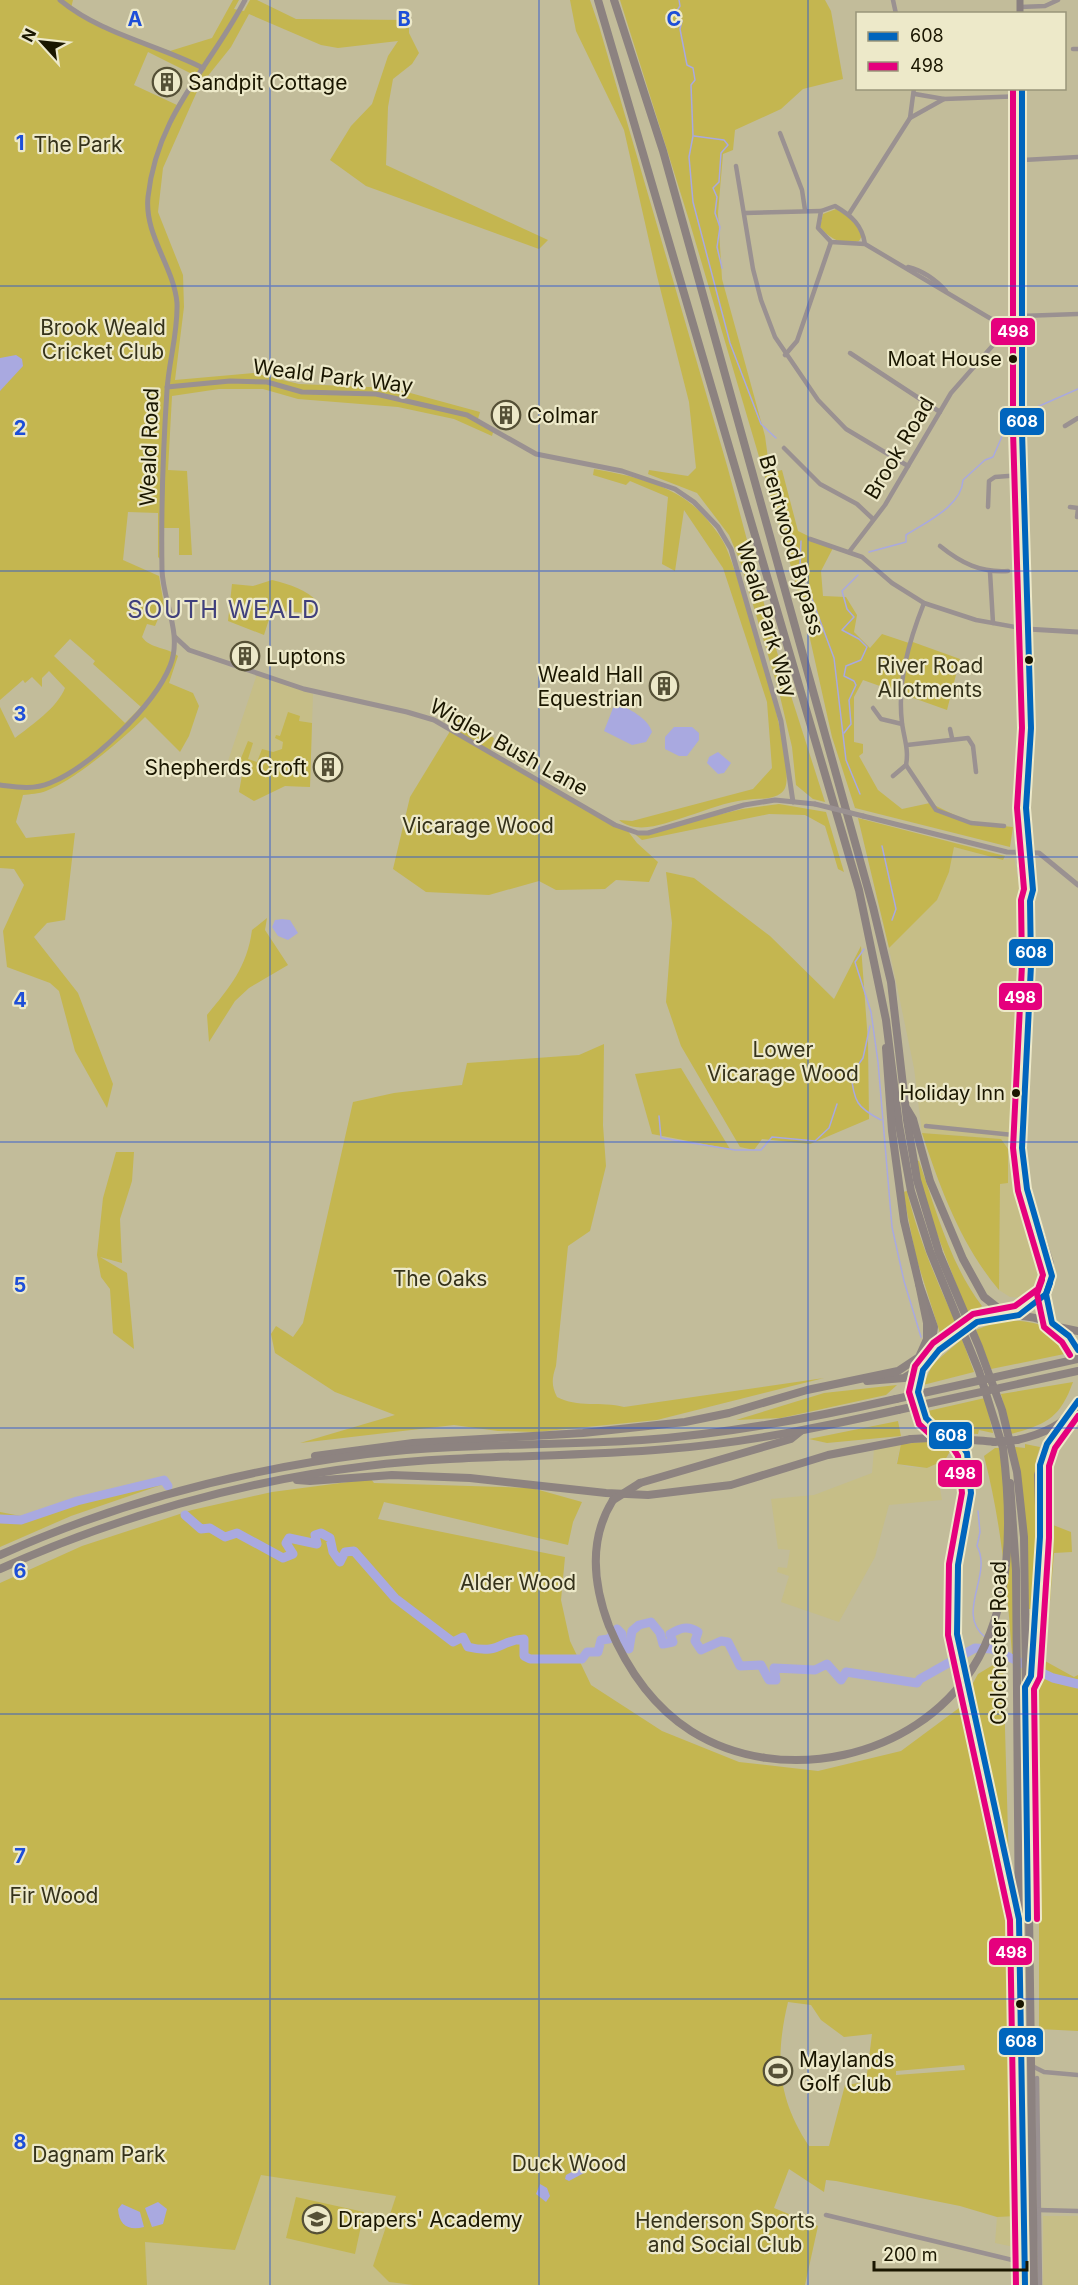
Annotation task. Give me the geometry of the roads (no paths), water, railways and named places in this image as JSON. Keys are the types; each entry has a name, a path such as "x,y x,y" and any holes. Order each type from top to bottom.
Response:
{"highway":[{"name":"Brentwood Bypass","path":"598,0 859,890 886,1020"},
{"name":"Brentwood Bypass","path":"614,0 663,151 854,831 891,982 905,1107"},
{"path":"553,1443 685,1422 904,1369 922,1353 928,1329 904,1221 893,1142 886,1059 886,1020"},
{"name":"Colchester Road","path":"886,1020 899,1125 916,1210 930,1251 979,1371 1003,1448 1011,1494 1024,1657 1028,1674 1025,1687 1030,2090 1036,2210 1034,2285"},
{"path":"905,1107 913,1119 930,1181 963,1259 984,1297 1008,1316"},
{"name":"Colchester Road","path":"905,1107 913,1162 929,1226 991,1378 1014,1455 1024,1537 1024,1657 1017,1669 1025,2285"},
{"path":"919,1284 934,1328 928,1362 918,1385 920,1405 930,1423 954,1437 967,1453 970,1490 956,1579 957,1640 1019,1919"},
{"path":"849,1381 904,1378 928,1362 958,1334 977,1322 1019,1315 1078,1331"},
{"path":"1055,1325 1069,1336 1078,1350"},
{"path":"0,1555 83,1522 160,1496 286,1467 424,1448 652,1439 722,1432 812,1417 1078,1359"},
{"path":"0,1569 142,1515 207,1497 291,1479 402,1462 666,1449 801,1430 1078,1371"},
{"path":"1024,1657 1040,1537 1040,1466 1047,1443 1077,1404"},
{"path":"291,1479 310,1481 392,1475 470,1478 648,1496 731,1485 828,1455 911,1438 954,1437 994,1442 1017,1440 1062,1421"},
{"path":"286,1467 318,1455 393,1444 584,1433 685,1422"},
{"path":"801,1430 790,1439 640,1483 613,1500 602,1521 597,1540 595,1574 603,1610 617,1644 640,1684 670,1716 692,1732 726,1749 760,1757 799,1760 837,1757 873,1747 902,1734 929,1716 946,1701 972,1669 991,1630 1002,1591 1007,1541 1007,1495 1003,1448"}],"main road":[{"path":"1022,92 1023,160 1018,316 1021,339 1022,476 1031,728 1026,808 1032,890 1030,901"},
{"path":"1026,808 1022,816 1020,852 1030,901 1031,965 1022,1136 1027,1189 1052,1270 1046,1294 1055,1325"},
{"path":"1019,1315 1046,1294"}],"street":[{"path":"60,0 96,25 170,51 203,68"},
{"name":"Weald Road","path":"0,785 24,788 50,784 76,767 135,719 151,700 171,664 175,637 162,573 167,387 177,330 177,300 151,228 147,199 155,160 177,104 225,37 245,0"},
{"path":"1020,7 1045,6 1058,0"},
{"path":"849,214 910,118 915,91 944,99 1022,92"},
{"path":"910,118 944,99"},
{"path":"780,133 800,182 805,210"},
{"path":"1023,160 1078,157"},
{"path":"735,166 760,300 785,355 818,400 846,429 908,466"},
{"path":"745,213 821,211 835,206 849,214 860,226 865,244"},
{"path":"821,211 818,228 831,242 865,244 906,267 919,270 936,280 947,292 998,323 1002,335 1021,339"},
{"path":"785,355 797,341 831,242"},
{"path":"998,323 1018,316 1078,314"},
{"name":"Brook Road","path":"849,552 885,505 958,385 1002,335"},
{"path":"850,353 940,412"},
{"name":"Weald Park Way","path":"167,387 230,381 267,382 303,392 376,394 406,399 467,415 536,454 622,471 675,489 694,502 710,519 731,549 781,721 793,802"},
{"path":"1065,426 1078,418"},
{"path":"784,448 819,484 857,504 873,519"},
{"path":"988,507 989,481 995,477 1022,476"},
{"path":"1070,507 1078,509 1077,517"},
{"path":"810,539 862,557 892,583 924,603 993,623 1027,630 1078,632"},
{"path":"940,546 962,562 990,572 1008,571"},
{"path":"990,572 993,623"},
{"path":"924,603 906,654 902,724 907,745 906,765 936,810 971,823 1004,826"},
{"name":"Wigley Bush Lane","path":"175,637 186,648 303,689 434,720 615,825 638,833 744,805 775,800 815,804 1020,852"},
{"path":"172,656 186,648"},
{"path":"873,708 881,719 902,724"},
{"path":"951,729 952,738"},
{"path":"907,745 952,738 971,740 976,772"},
{"path":"893,776 906,765"},
{"path":"1020,852 1043,855 1078,885"},
{"path":"926,1126 1022,1136"},
{"path":"1031,2065 1044,2072 1078,2075"},
{"name":"Colchester Road","path":"1031,2065 1037,2077 1036,2210 1040,2285"},
{"path":"1030,2090 1037,2077 1044,2072"},
{"path":"1036,2210 1078,2211"},
{"path":"826,2215 1025,2263"}],"water":[{"path":"16,355 22,359 23,366 0,391 0,358"},
{"path":"615,703 642,718 650,727 652,732 646,742 632,745 604,731"},
{"path":"674,727 692,727 699,733 699,740 687,756 679,756 665,749 665,737"},
{"path":"718,752 731,763 724,773 718,774 707,763 709,757"},
{"path":"275,920 290,920 298,933 288,940 278,936 272,927"},
{"path":"581,2167 584,2168 584,2173 569,2181 565,2179 566,2175"},
{"path":"540,2184 547,2188 550,2196 546,2202 536,2194"},
{"path":"158,2202 167,2209 163,2224 152,2227 145,2208"},
{"path":"122,2204 140,2212 144,2227 133,2228 122,2223 118,2209"}],"waterway":[{"path":"679,0 680,6 676,12 682,21 680,29 687,65 693,68 695,80 691,85 693,136 689,157 693,202 730,343 761,424 776,438"},
{"path":"694,136 724,140 728,145 721,153 719,182 713,188 717,197 715,213 720,227 717,247 722,268"},
{"path":"1028,411 1078,389"},
{"path":"869,552 906,542 906,535 933,519 950,505 961,489 963,480 985,460 993,457 1011,416"},
{"path":"801,541 800,567 834,658 846,760 860,794"},
{"path":"844,733 851,724 849,700 856,685 854,681 844,676 846,666 861,660 867,647 859,639 842,630 854,617 847,609 842,591 858,575"},
{"path":"882,846 896,909 892,920"},
{"path":"864,949 855,962 871,1012 878,1062 892,1227 904,1281 921,1337"},
{"path":"870,1026 863,1058 851,1075 858,1103 881,1120"},
{"path":"659,1116 661,1138 735,1150 761,1150 772,1137 815,1141 829,1128 837,1104"},
{"path":"959,1456 965,1465"},
{"path":"0,1519 21,1520 77,1501 164,1480 168,1486"},
{"path":"978,1511 980,1532 977,1546 981,1557 981,1569 973,1617 985,1637"},
{"path":"185,1515 201,1529 210,1528 225,1537 237,1533 283,1558 293,1554 286,1543 289,1538 317,1544 315,1535 321,1533 330,1538 333,1552 340,1562 345,1552 354,1551 395,1598 453,1642 463,1637 468,1647 487,1649 524,1639 524,1656 530,1659 582,1659 587,1652 598,1652 601,1640 609,1639 617,1629 622,1634 621,1646 629,1649 632,1631 639,1625 651,1622 660,1633 663,1644 673,1642 670,1634 687,1628 698,1632 695,1641 701,1650 721,1641 728,1642 740,1666 761,1665 769,1680 776,1680 774,1668 815,1670 827,1664 841,1680 846,1672 917,1683 920,1679 975,1648 992,1649 1053,1678 1078,1684"},
{"path":"991,1642 997,1652"}],"place":[{"name":"Sandpit Cottage","path":"167,82"},
{"name":"Moat House","path":"1013,359"},
{"name":"Colmar","path":"506,415"},
{"name":"Luptons","path":"245,656"},
{"name":"Weald Hall Equestrian","path":"664,686"},
{"name":"Shepherds Croft","path":"328,767"},
{"name":"Holiday Inn","path":"1016,1093"},
{"name":"Maylands Golf Club","path":"778,2071"},
{"name":"Drapers' Academy","path":"317,2219"}],"district":[{"name":"SOUTH WEALD","path":"224,609"}],"park label":[{"name":"The Park","path":"78,144"},
{"name":"Brook Weald Cricket Club","path":"103,339"},
{"name":"River Road Allotments","path":"930,677"},
{"name":"Vicarage Wood","path":"478,825"},
{"name":"Lower Vicarage Wood","path":"783,1061"},
{"name":"The Oaks","path":"440,1278"},
{"name":"Alder Wood","path":"518,1582"},
{"name":"Fir Wood","path":"54,1895"},
{"name":"Dagnam Park","path":"99,2154"},
{"name":"Duck Wood","path":"569,2163"},
{"name":"Henderson Sports and Social Club","path":"725,2232"}]}
